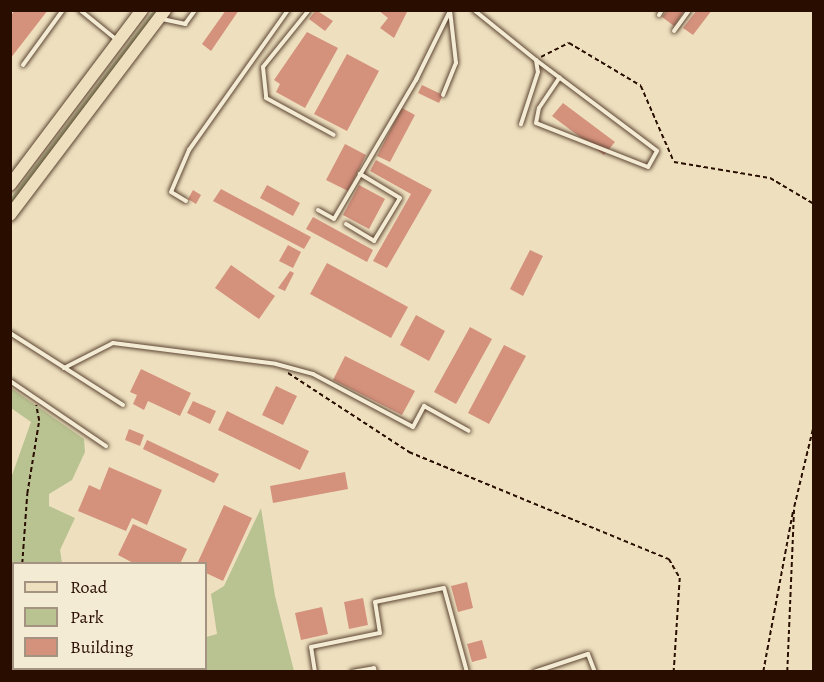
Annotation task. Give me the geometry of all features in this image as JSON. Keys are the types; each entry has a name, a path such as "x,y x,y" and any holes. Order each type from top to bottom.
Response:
{"main road":[{"path":"10,185 142,10"},
{"path":"10,215 162,14"}],"lane":[{"path":"23,65 63,10"},
{"path":"80,10 119,41"},
{"path":"162,14 184,24 195,10"},
{"path":"186,201 171,192 189,150 288,10"},
{"path":"309,10 263,67 266,98 334,135"},
{"path":"318,210 334,219 416,80 450,10"},
{"path":"443,95 456,63 450,10"},
{"path":"474,10 657,151 648,167 536,123 539,108 560,77"},
{"path":"674,31 688,10"},
{"path":"521,124 538,72 536,60"},
{"path":"346,224 374,241 400,198 360,174"},
{"path":"10,333 123,405"},
{"path":"64,368 113,343 276,364 313,374 413,427 424,406 469,431"},
{"path":"10,381 106,446"},
{"path":"315,672 311,647 380,633 375,602 444,588 466,672"},
{"path":"534,672 588,654 595,672"},
{"path":"352,672 374,668 375,672"}],"path":[{"path":"536,60 570,43 587,50 641,86 674,162 770,178 813,204"},
{"path":"276,364 409,453 669,559 680,578 674,672"},
{"path":"22,562 27,494 39,421 35,398"},
{"path":"763,672 794,507 813,424"},
{"path":"787,672 794,507"}],"green space":[{"path":"153,11 158,11 11,206 10,199"},
{"path":"11,388 84,439 85,452 72,480 49,494 49,506 75,518 60,550 62,562 12,562 12,670 77,671 11,671 11,478 31,422 11,408"},
{"path":"261,508 275,596 294,671 81,671 207,670 207,637 217,634 211,594 224,586"}],"building":[{"path":"15,10 48,10 10,59 10,17"},
{"path":"226,10 239,10 211,51 202,44"},
{"path":"316,10 333,21 325,31 309,19"},
{"path":"378,10 408,10 394,38 380,28 388,18"},
{"path":"667,10 685,10 674,26 662,17"},
{"path":"697,10 712,10 693,35 683,28"},
{"path":"307,32 338,48 305,108 276,92 280,84 274,80"},
{"path":"347,54 379,71 347,131 314,114"},
{"path":"422,85 443,95 439,103 418,93"},
{"path":"563,103 615,142 604,155 552,116"},
{"path":"402,108 415,115 390,162 377,156"},
{"path":"345,144 366,155 348,191 326,180"},
{"path":"376,160 432,190 387,268 373,261 411,194 370,171"},
{"path":"267,185 300,203 293,216 260,198"},
{"path":"359,185 385,199 369,229 343,215"},
{"path":"221,189 311,237 304,249 213,201"},
{"path":"193,190 201,195 196,204 188,199"},
{"path":"313,217 373,250 367,262 306,229"},
{"path":"288,245 301,252 293,268 279,261"},
{"path":"530,250 543,256 523,296 510,289"},
{"path":"327,263 408,307 391,338 310,294"},
{"path":"231,265 275,296 259,319 215,288"},
{"path":"290,271 294,273 285,291 278,288"},
{"path":"416,315 445,331 429,361 400,345"},
{"path":"470,327 492,339 456,404 434,392"},
{"path":"504,345 526,356 489,424 468,413"},
{"path":"345,356 415,391 402,415 333,380"},
{"path":"141,369 191,393 180,416 148,401 144,410 133,404 137,395 130,392"},
{"path":"276,386 297,396 283,425 262,415"},
{"path":"193,401 216,411 210,424 187,413"},
{"path":"227,411 309,451 300,470 218,430"},
{"path":"129,429 144,435 140,446 125,440"},
{"path":"147,440 219,474 214,483 143,449"},
{"path":"109,467 162,490 147,525 132,518 126,531 78,511 89,485 100,490"},
{"path":"345,472 348,489 273,503 270,486"},
{"path":"224,505 252,518 223,581 207,573 207,562 198,562"},
{"path":"133,524 187,549 181,562 131,562 118,555"},
{"path":"467,582 473,608 458,612 451,586"},
{"path":"363,598 368,625 349,629 344,602"},
{"path":"322,607 328,634 301,640 295,613"},
{"path":"482,640 487,658 472,662 467,644"}]}
